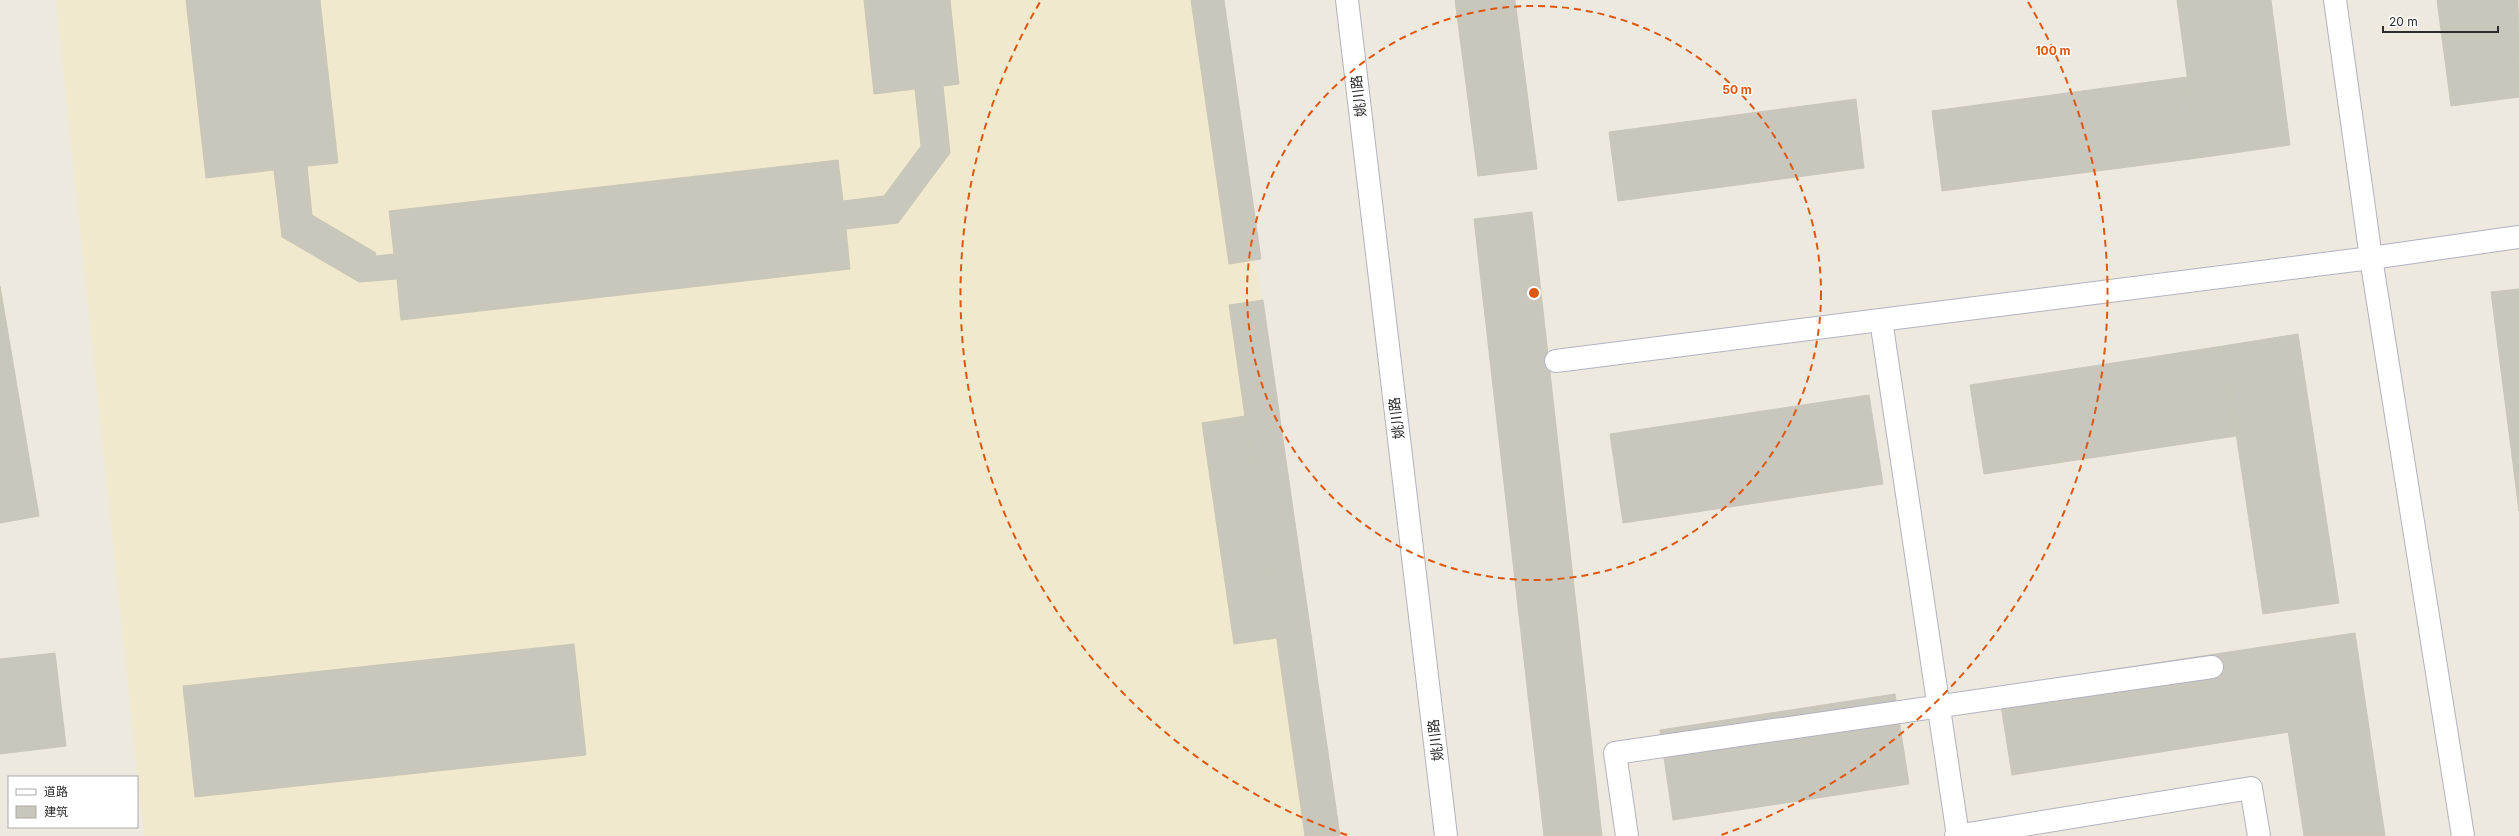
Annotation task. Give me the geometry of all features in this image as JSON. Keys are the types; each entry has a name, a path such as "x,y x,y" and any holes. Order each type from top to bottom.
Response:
{"street":[{"name":"姚川路","path":"1347,0 1446,836"},
{"path":"2335,0 2371,258 2463,836"},
{"path":"1556,361 2371,258 2519,237"},
{"path":"1881,320 1957,836 2252,788 2259,836"},
{"path":"1627,836 1615,753 2212,667"}],"shaded area":[{"path":"56,0 1219,0 1337,836 144,836"}],"building":[{"path":"186,0 320,0 338,163 307,166 312,215 376,253 375,256 394,254 389,211 838,160 843,201 884,196 921,146 915,89 874,94 864,0 950,0 959,84 943,86 950,153 898,223 846,229 850,269 401,320 397,279 359,282 282,237 274,170 206,178"},
{"path":"1191,0 1224,0 1261,259 1229,264"},
{"path":"1455,0 1515,0 1537,169 1478,176"},
{"path":"2177,0 2271,0 2290,145 2198,158"},
{"path":"2437,0 2518,0 2519,97 2451,106"},
{"path":"2187,77 2198,158 1942,191 1932,111"},
{"path":"1856,99 1864,168 1618,201 1609,132"},
{"path":"1532,212 1602,836 1544,836 1474,219"},
{"path":"0,286 39,516 0,523"},
{"path":"2519,289 2519,511 2491,292"},
{"path":"1263,300 1340,836 1305,836 1229,305"},
{"path":"2298,334 2339,603 2263,614 2223,346"},
{"path":"2223,346 2236,436 1984,474 1970,385"},
{"path":"1869,395 1883,484 1623,523 1610,434"},
{"path":"1245,416 1277,638 1234,644 1202,423"},
{"path":"2355,633 2385,836 2304,836 2275,645"},
{"path":"574,644 586,755 195,797 183,686"},
{"path":"2275,645 2289,732 2012,775 1998,687"},
{"path":"55,653 66,746 0,754 0,659"},
{"path":"1895,694 1909,784 1673,820 1660,730"}]}
